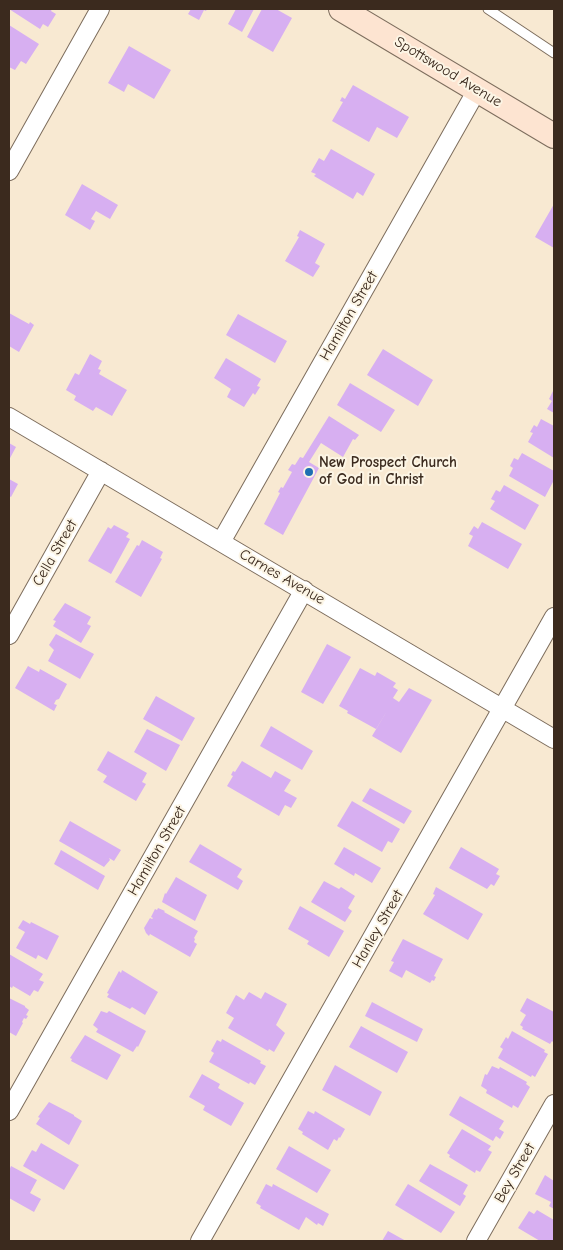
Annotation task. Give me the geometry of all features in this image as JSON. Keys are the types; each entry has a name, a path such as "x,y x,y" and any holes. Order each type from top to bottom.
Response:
{"street":[{"path":"9,171 100,9"},
{"name":"Spottswood Avenue","path":"341,9 554,136"},
{"name":"Hamilton Street","path":"221,542 478,90"},
{"name":"Carnes Avenue","path":"9,417 554,739"},
{"name":"Cella Street","path":"9,635 101,471"},
{"name":"Hamilton Street","path":"9,1111 304,590"},
{"name":"Hanley Street","path":"200,1241 554,617"},
{"name":"Bey Street","path":"476,1241 554,1104"}],"lane":[{"path":"488,9 554,53"}],"building":[{"path":"9,9 52,9 51,11 56,14 48,27 43,24 40,29"},
{"path":"191,9 207,9 206,11 204,10 199,20 188,14"},
{"path":"236,9 254,9 242,32 228,24"},
{"path":"262,9 276,9 292,18 273,52 247,37"},
{"path":"9,25 39,44 26,64 21,61 15,70 9,67"},
{"path":"129,46 171,70 154,99 128,84 124,92 108,83"},
{"path":"353,85 409,117 397,138 377,127 369,142 332,121 343,102 340,101 342,97 345,99"},
{"path":"331,149 375,174 363,196 357,192 353,199 314,176 316,174 311,172 319,158 324,161"},
{"path":"82,184 118,205 110,219 96,211 91,219 95,221 90,230 65,215"},
{"path":"554,204 554,248 535,237"},
{"path":"300,230 325,244 315,263 320,266 313,277 285,261 299,237 297,236"},
{"path":"9,313 34,325 19,352 9,346"},
{"path":"238,314 287,341 275,363 226,335"},
{"path":"383,349 433,380 418,406 367,375"},
{"path":"90,354 102,361 98,369 101,370 99,374 127,390 112,416 96,407 93,411 74,400 76,396 66,390 75,373 79,375"},
{"path":"226,358 261,379 257,386 260,387 255,395 253,393 244,407 227,397 231,389 214,378"},
{"path":"350,383 395,410 381,432 337,405"},
{"path":"553,391 554,413 547,409 552,401 549,399"},
{"path":"329,416 359,435 355,440 353,439 343,457 321,443 309,462 319,468 283,535 264,524 280,493 278,492 281,487 283,488 292,472 288,470 292,464 295,465 300,457 303,458"},
{"path":"541,419 554,426 554,458 528,442 533,433 530,432 534,425 537,427"},
{"path":"9,443 16,447 9,460"},
{"path":"522,453 554,471 554,480 545,497 509,476 513,468 510,466 514,458 518,460"},
{"path":"9,479 18,484 11,497 9,496"},
{"path":"504,485 539,505 525,530 490,509 495,501 491,499 496,490 500,492"},
{"path":"482,522 522,544 508,569 468,546 473,536 469,534 474,526 478,529"},
{"path":"114,525 129,533 126,537 130,539 111,574 88,561 108,527 111,529"},
{"path":"142,540 163,552 160,558 162,559 141,597 115,582 137,545 139,546"},
{"path":"65,603 91,617 87,624 91,626 81,643 53,626 56,621 53,620"},
{"path":"56,634 94,654 80,679 48,661 54,650 49,645"},
{"path":"327,644 351,657 323,704 301,692"},
{"path":"28,666 39,672 40,669 67,684 54,704 57,705 54,711 15,688"},
{"path":"360,668 375,676 377,672 396,683 393,687 398,690 393,698 399,702 409,688 432,700 401,753 372,736 387,711 376,729 347,713 348,711 339,706"},
{"path":"156,696 195,718 182,741 143,719"},
{"path":"271,726 313,751 302,770 260,746"},
{"path":"147,729 180,745 166,771 134,752"},
{"path":"108,751 147,773 142,782 146,784 136,801 103,782 107,776 97,770"},
{"path":"242,761 271,778 275,771 291,780 284,791 297,798 291,808 285,805 279,816 227,786 233,776 231,775 233,771 235,772"},
{"path":"370,788 412,811 404,824 362,801"},
{"path":"352,801 400,829 392,843 388,841 382,852 337,826"},
{"path":"70,821 121,850 114,861 109,858 110,860 104,867 59,841"},
{"path":"200,844 242,869 237,877 243,881 238,890 189,862"},
{"path":"344,847 381,868 372,883 355,873 354,876 334,864"},
{"path":"461,847 499,869 496,874 500,876 494,886 491,884 487,889 449,868"},
{"path":"61,850 105,876 98,890 54,864"},
{"path":"176,877 207,895 195,921 162,902 165,893"},
{"path":"324,881 339,889 341,887 355,896 348,908 352,911 345,922 311,902"},
{"path":"436,887 483,914 468,940 423,914 435,895 433,894"},
{"path":"300,906 344,931 329,957 307,944 309,941 288,929"},
{"path":"158,908 198,931 194,938 194,942 197,944 190,957 146,933 144,928 150,918 153,918 151,917 155,909 157,910"},
{"path":"23,920 59,936 47,960 38,955 36,959 16,948 25,932 18,928"},
{"path":"403,939 443,959 434,976 436,977 434,981 432,980 430,983 406,970 402,978 389,971 394,962 391,961"},
{"path":"9,954 43,974 39,980 44,982 38,992 34,990 30,996 13,986 12,988 9,986"},
{"path":"122,970 158,992 145,1015 132,1007 130,1009 107,997 109,994 107,993 119,971 121,973"},
{"path":"249,992 261,999 265,992 287,1004 276,1025 285,1033 274,1052 269,1049 268,1051 228,1028 234,1018 226,1013 236,995 244,1000"},
{"path":"9,998 29,1010 26,1015 28,1016 26,1019 24,1018 16,1036 9,1032"},
{"path":"527,998 554,1012 554,1043 552,1041 550,1044 522,1029 523,1027 520,1025 526,1015 520,1011"},
{"path":"372,1002 423,1029 417,1042 365,1016"},
{"path":"101,1011 107,1013 109,1011 146,1031 138,1047 133,1052 96,1032 98,1029 93,1025"},
{"path":"361,1026 408,1052 397,1073 349,1047"},
{"path":"512,1031 545,1050 544,1052 548,1054 535,1077 532,1075 531,1077 498,1058 503,1049 500,1047 506,1037 508,1039"},
{"path":"85,1035 121,1055 107,1080 71,1061 72,1059 70,1058"},
{"path":"222,1039 261,1061 260,1063 266,1066 255,1085 250,1082 249,1084 209,1062 214,1053 211,1051 217,1040 221,1042"},
{"path":"335,1065 382,1092 370,1116 322,1090"},
{"path":"492,1066 499,1069 500,1067 527,1082 526,1084 530,1087 518,1108 513,1105 512,1108 486,1093 487,1090 481,1086 485,1074 487,1075"},
{"path":"202,1074 220,1084 218,1088 244,1103 231,1126 203,1110 205,1106 189,1097"},
{"path":"460,1096 504,1121 499,1129 504,1132 500,1139 496,1136 493,1141 449,1115"},
{"path":"49,1102 82,1121 69,1145 36,1124 40,1118 38,1117"},
{"path":"308,1111 314,1114 315,1111 345,1129 337,1141 334,1139 328,1150 302,1134 303,1132 298,1129"},
{"path":"462,1129 491,1146 488,1150 492,1152 480,1172 476,1170 475,1173 449,1157 450,1155 447,1153"},
{"path":"41,1143 79,1165 64,1190 23,1166 32,1150 36,1152"},
{"path":"289,1146 331,1170 317,1193 276,1169"},
{"path":"430,1164 468,1185 463,1194 466,1196 460,1206 419,1181"},
{"path":"11,1166 37,1180 30,1193 41,1199 34,1212 9,1198 9,1171"},
{"path":"545,1175 554,1181 554,1209 549,1206 551,1202 535,1194"},
{"path":"266,1184 272,1187 273,1184 329,1214 323,1226 318,1223 317,1225 306,1217 299,1230 260,1208 261,1206 256,1203"},
{"path":"408,1184 455,1212 441,1233 395,1205"},
{"path":"537,1210 554,1220 554,1241 540,1241 518,1228 529,1211 534,1214"},
{"path":"388,1231 406,1241 382,1241"}],"place":[{"name":"New Prospect Church of God in Christ","path":"309,472"}]}
